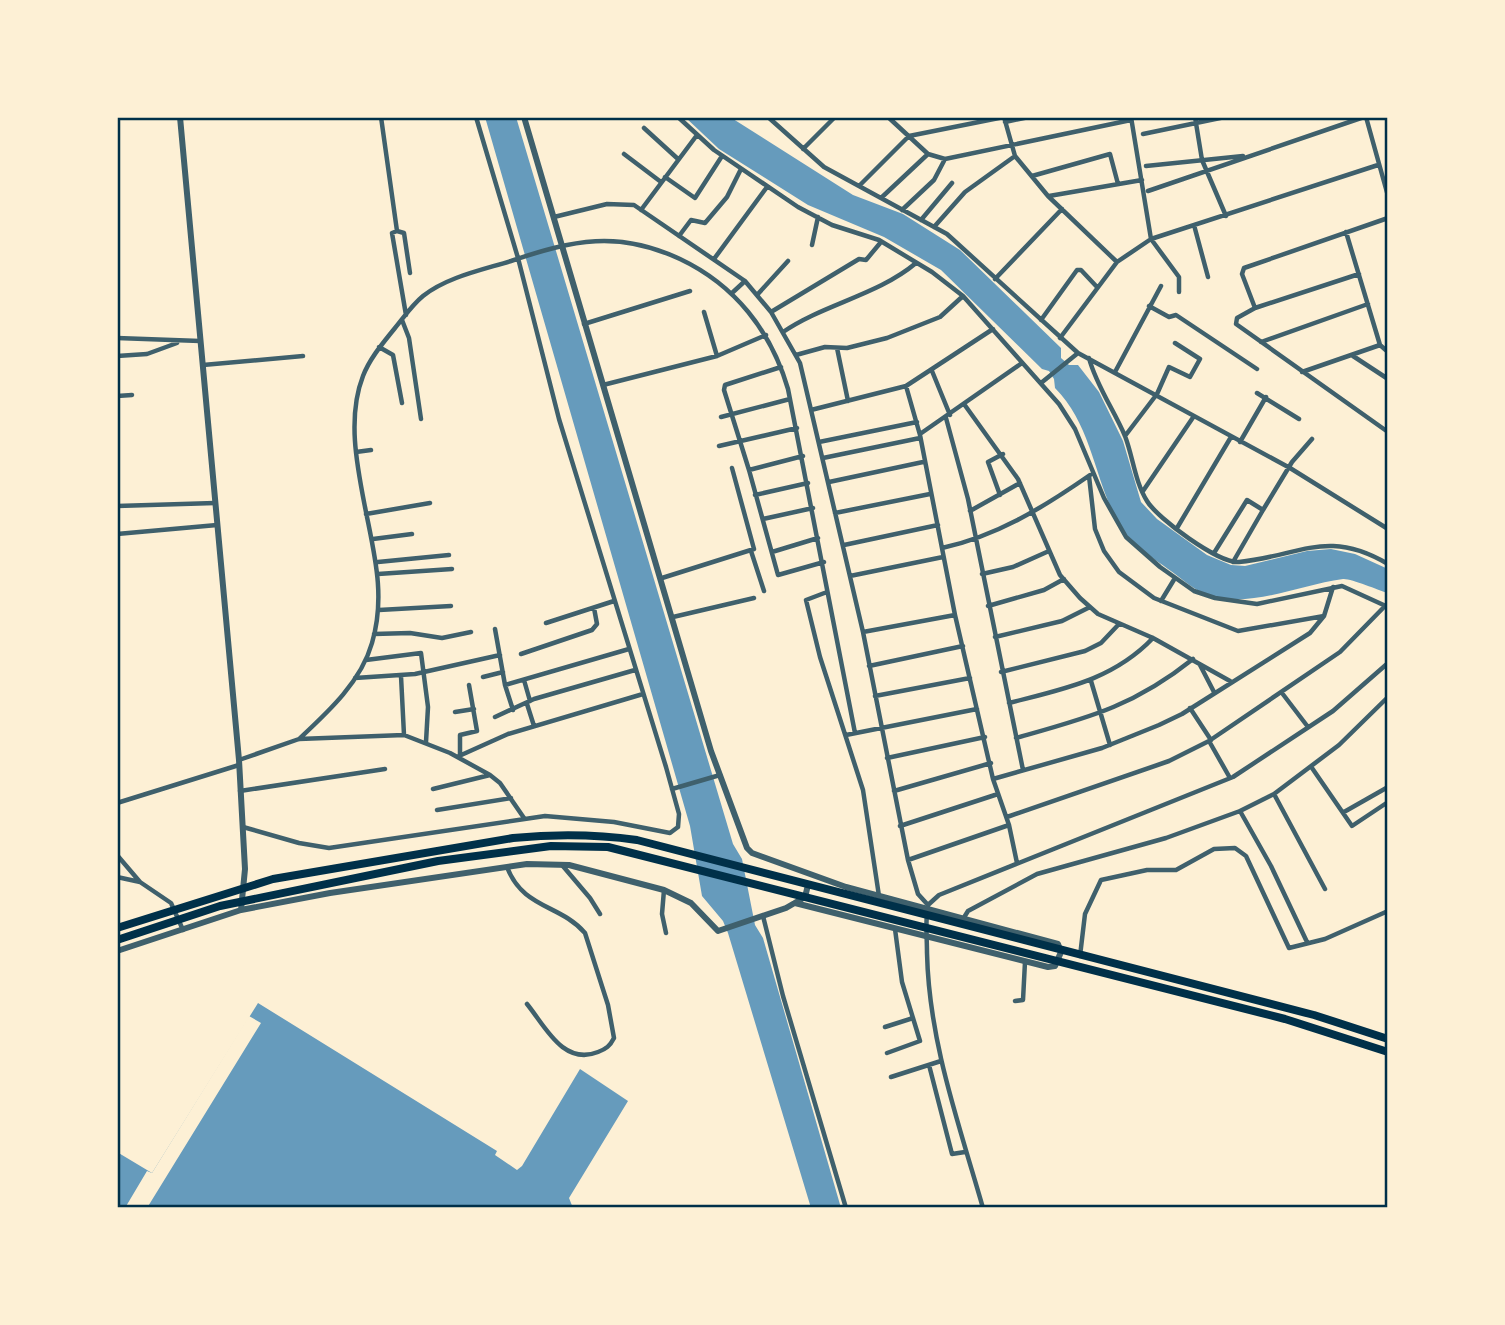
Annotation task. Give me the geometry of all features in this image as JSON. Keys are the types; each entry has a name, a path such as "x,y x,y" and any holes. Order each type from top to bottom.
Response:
{"highway":[{"path":"117,928 273,879 524,837 579,834 636,839 808,885 832,886 927,911 1061,952 1324,1018 1388,1039"},
{"path":"117,940 220,906 438,861 579,845 608,847 761,885 926,932 1059,962 1285,1019 1388,1052"}],"street":[{"path":"180,117 239,762 243,827 241,911"},
{"path":"381,117 397,231"},
{"path":"243,827 299,843 329,848 545,816 614,822 670,833 678,827 672,789 554,403 518,258 475,117"},
{"path":"524,117 560,246 662,578 718,776 747,848 752,853 832,886 880,896 927,911 1058,944 1061,952 1059,962 1052,967 1025,962 926,932 895,929 795,903"},
{"path":"678,117 722,156 767,187 818,217 881,242 963,296 1041,383 1075,429 1095,471 1104,498 1126,537 1139,552 1175,578 1194,591 1246,604 1269,602 1333,586 1353,589 1386,607 1340,652 1210,741 1169,761 1007,817"},
{"path":"768,117 824,167 947,234 1078,353 1290,468 1388,529"},
{"path":"803,149 835,117"},
{"path":"888,117 928,153 945,159 1111,120 1131,119 1151,239 1179,277 1179,292"},
{"path":"859,186 909,136 1029,117"},
{"path":"1143,134 1196,120 1225,117"},
{"path":"1148,191 1365,117 1387,193"},
{"path":"1005,119 1015,156 1048,196 1117,262"},
{"path":"1196,120 1202,160 1226,216"},
{"path":"644,128 678,159"},
{"path":"641,210 697,135"},
{"path":"881,198 928,153"},
{"path":"1032,176 1110,153 1118,184"},
{"path":"624,154 695,198 722,156"},
{"path":"934,227 965,192 1015,156"},
{"path":"1146,166 1251,156"},
{"path":"902,210 934,180 945,159"},
{"path":"1060,338 1117,262 1151,239 1378,164"},
{"path":"679,236 693,219 705,223 727,197 741,169"},
{"path":"1048,196 1142,180"},
{"path":"921,220 952,183"},
{"path":"714,259 767,187"},
{"path":"554,217 607,204 629,204 641,210 745,281 771,312 796,355 844,545 908,860 918,894 927,911 933,1031 983,1208"},
{"path":"995,279 1062,209"},
{"path":"812,245 818,217"},
{"path":"1255,308 1242,274 1244,268 1388,218"},
{"path":"1194,225 1208,277"},
{"path":"1346,232 1380,345 1388,352"},
{"path":"410,273 404,233 391,233 421,419"},
{"path":"299,739 355,678 365,660 379,610 378,562 366,514 356,452 357,396 363,376 379,347 424,296 444,284 524,255 594,240 637,243 681,259 732,293 766,335 780,367 797,428 855,733"},
{"path":"771,312 859,259 866,261 881,242"},
{"path":"757,295 788,261"},
{"path":"783,332 808,316 863,293 916,263"},
{"path":"1041,320 1077,270 1081,270 1097,287"},
{"path":"1359,274 1255,308 1237,318 1236,324 1388,432"},
{"path":"732,293 745,281"},
{"path":"1115,372 1161,286"},
{"path":"584,324 690,291"},
{"path":"796,355 825,347 836,348 887,338 940,317 963,296"},
{"path":"1261,342 1368,304"},
{"path":"1149,306 1169,317 1176,315 1257,369"},
{"path":"704,312 717,356"},
{"path":"811,410 906,386 993,328"},
{"path":"602,385 717,356 766,335"},
{"path":"117,338 200,341"},
{"path":"117,356 147,354 177,342"},
{"path":"1125,436 1157,394 1169,368 1189,378 1199,360 1175,342"},
{"path":"1302,372 1380,345"},
{"path":"379,347 393,355 402,403"},
{"path":"836,348 848,401"},
{"path":"1041,383 1078,353"},
{"path":"203,365 303,356"},
{"path":"1353,356 1388,379"},
{"path":"1089,358 1125,436 1142,491 1156,513 1177,528 1214,553 1233,562 1321,545 1358,549 1388,564"},
{"path":"823,458 920,436 1022,363"},
{"path":"780,367 725,385 724,390 778,575 824,562"},
{"path":"932,371 948,417 970,511 1023,770"},
{"path":"906,386 917,422 943,557 993,779 1007,817 1017,863"},
{"path":"1257,393 1299,419"},
{"path":"117,396 132,395"},
{"path":"1240,442 1266,397"},
{"path":"721,417 790,399"},
{"path":"964,404 1003,454 1020,483 1064,579 1090,607 1119,624 1209,666 1230,681"},
{"path":"1142,491 1194,416"},
{"path":"819,442 917,422"},
{"path":"719,446 797,428"},
{"path":"1177,528 1231,436"},
{"path":"1233,562 1263,510 1312,439"},
{"path":"356,452 371,450"},
{"path":"1000,495 988,461 1003,454"},
{"path":"749,470 803,456"},
{"path":"829,482 923,462"},
{"path":"662,578 754,549 732,468"},
{"path":"942,548 974,541 1032,513 1095,471"},
{"path":"1089,475 1095,528 1104,551 1119,572 1160,601 1238,631 1324,616"},
{"path":"755,495 808,483"},
{"path":"970,511 1020,483"},
{"path":"835,513 930,495"},
{"path":"1214,553 1247,500 1263,510"},
{"path":"117,506 215,503"},
{"path":"366,514 430,503"},
{"path":"762,519 813,508"},
{"path":"117,534 217,525"},
{"path":"844,545 937,525"},
{"path":"373,539 412,534"},
{"path":"772,552 818,538"},
{"path":"751,551 764,591"},
{"path":"982,574 1013,567 1049,551"},
{"path":"378,562 449,555"},
{"path":"850,576 943,557"},
{"path":"378,574 453,569"},
{"path":"1160,601 1175,578"},
{"path":"988,606 1044,590 1064,579"},
{"path":"993,779 1110,745 1190,708 1310,633 1324,616 1333,586"},
{"path":"827,592 806,600 820,657 863,790 880,896"},
{"path":"673,618 754,598"},
{"path":"546,623 614,601"},
{"path":"379,610 451,606"},
{"path":"995,637 1062,621 1090,607"},
{"path":"521,654 592,630 597,624 594,608"},
{"path":"863,632 956,615"},
{"path":"1001,672 1085,651 1101,643 1119,624"},
{"path":"495,629 505,685 513,709"},
{"path":"374,634 410,633 442,638 471,632"},
{"path":"1009,703 1090,681 1137,654 1153,638"},
{"path":"870,666 963,646"},
{"path":"505,685 629,649"},
{"path":"365,660 421,653 428,707 426,742"},
{"path":"355,678 423,673 500,655"},
{"path":"1016,738 1101,714 1165,680 1193,659"},
{"path":"927,911 939,895 1230,778 1333,711 1388,663"},
{"path":"1200,664 1214,692"},
{"path":"495,716 528,702 635,670"},
{"path":"483,677 503,673"},
{"path":"401,676 404,735"},
{"path":"875,696 970,678"},
{"path":"524,680 534,726"},
{"path":"1090,681 1110,745"},
{"path":"459,756 460,735 477,731 469,685"},
{"path":"1282,693 1308,727"},
{"path":"459,756 498,738 643,694"},
{"path":"963,919 968,911 1037,874 1128,851 1240,811 1274,794 1312,768 1388,697"},
{"path":"1190,708 1230,778"},
{"path":"455,712 474,709"},
{"path":"846,735 977,709"},
{"path":"117,803 299,739 404,735 459,756 491,775 524,818"},
{"path":"887,758 985,737"},
{"path":"894,791 991,763"},
{"path":"1312,768 1352,826 1388,802"},
{"path":"240,791 385,769"},
{"path":"433,789 491,775"},
{"path":"672,789 718,776"},
{"path":"1344,812 1388,787"},
{"path":"900,826 998,794"},
{"path":"1274,794 1325,888"},
{"path":"437,810 511,798"},
{"path":"1240,811 1271,866 1307,942"},
{"path":"908,860 1009,825"},
{"path":"1080,957 1085,914 1099,882 1147,870 1176,870 1214,849 1227,846 1246,856 1287,947 1294,948 1307,942 1325,939 1388,911"},
{"path":"117,855 140,882 171,902 183,930"},
{"path":"561,864 600,914"},
{"path":"117,951 241,911 330,893 507,867 561,864 664,890 691,903 718,931 795,903 805,897 808,885"},
{"path":"507,867 516,887 585,933 608,1005 614,1038 604,1050 593,1054 568,1052 557,1044 527,1004"},
{"path":"117,877 140,882"},
{"path":"664,890 662,914 666,933"},
{"path":"763,916 783,996 846,1208"},
{"path":"887,1053 919,1042 895,947 895,929"},
{"path":"1015,1002 1023,1000 1025,962"},
{"path":"885,1027 913,1018"},
{"path":"891,1077 941,1061"},
{"path":"929,1065 952,1154 965,1152"}],"water":[{"path":"485,117 516,117 733,844 742,859 755,925 763,938 841,1208 811,1208 728,933 723,921 702,896 690,826"},
{"path":"685,117 730,117 853,195 903,214 960,250 1061,348 1061,358 1069,365 1078,365 1099,392 1123,441 1141,502 1157,519 1207,555 1231,565 1245,566 1307,551 1331,549 1355,554 1388,569 1388,593 1343,579 1262,597 1230,599 1207,595 1189,585 1140,550 1127,536 1108,500 1079,422 1069,404 1055,388 1049,371 1042,369 941,270 884,237 808,205 719,149"},
{"path":"258,1003 497,1151 495,1155 517,1170 522,1166 580,1069 628,1101 569,1198 573,1208 117,1208 117,1152 152,1173"}],"pier":[{"path":"249,1016 261,1023 147,1208 125,1208 147,1171 152,1173"}]}
